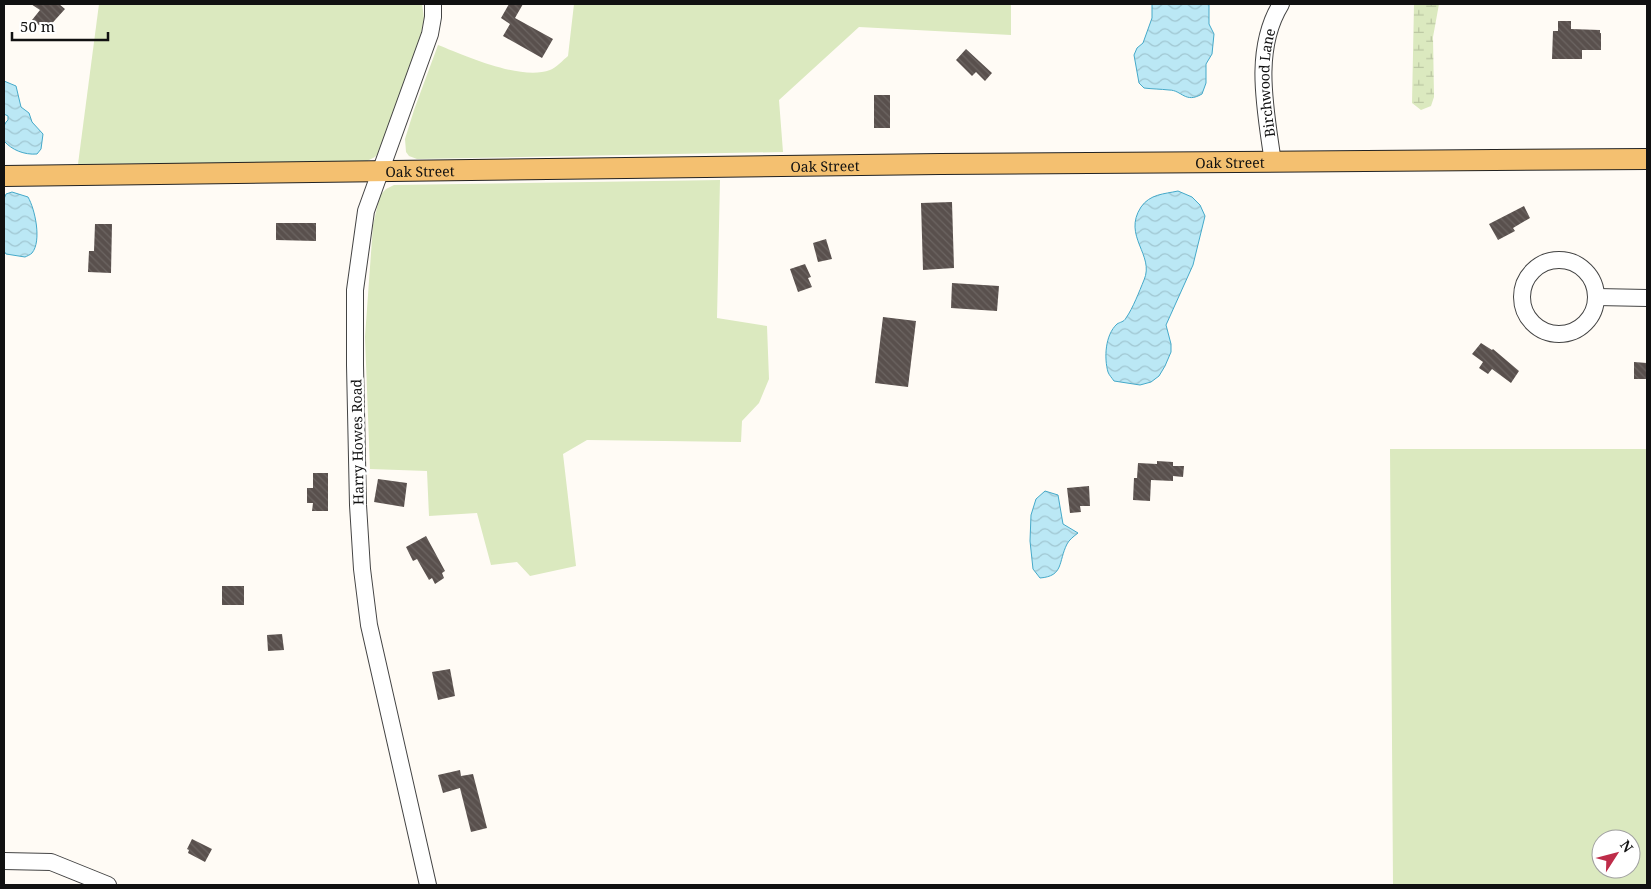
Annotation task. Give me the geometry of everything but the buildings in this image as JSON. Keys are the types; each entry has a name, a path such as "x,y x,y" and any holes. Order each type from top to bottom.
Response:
{"main road":[{"name":"Oak Street","path":"4,176 940,164 1647,159"}],"street":[{"name":"Harry Howes Road","path":"428,885 369,625 362,569 358,496 355,365 356,290 366,211 430,34 434,17 433,4"},
{"name":"Birchwood Lane","path":"1273,163 1264,70 1266,41 1274,15 1281,4"},
{"path":"1553,260 1567,260 1583,268 1592,279 1597,297 1593,313 1580,328 1568,333 1554,334 1541,329 1532,322 1522,302 1527,278 1537,267 1553,260"},
{"path":"1597,297 1647,298"},
{"path":"4,861 51,862 108,885"}],"green space":[{"path":"99,4 422,4 424,18 419,45 381,150 375,157 365,162 78,164"},
{"path":"574,4 1011,4 1011,35 859,27 779,100 783,152 417,159 409,156 406,152 405,139 438,45 478,61 509,70 538,73 550,70 568,56"},
{"path":"1414,4 1439,4 1433,37 1434,97 1431,106 1421,110 1412,103"},
{"path":"720,180 717,318 767,326 769,379 759,403 742,421 741,442 587,440 563,454 576,566 530,576 517,562 491,565 477,513 429,516 427,471 370,469 365,337 373,225 380,195 386,189 394,185"},
{"path":"1390,449 1647,449 1647,885 1393,885"}],"water":[{"path":"1152,4 1209,4 1209,24 1214,34 1212,54 1206,64 1206,83 1202,94 1192,98 1173,91 1144,88 1139,83 1134,55 1137,48 1143,43 1152,18"},
{"path":"4,81 16,86 21,107 29,113 32,122 43,134 41,149 37,154 27,154 19,151 4,141 4,127 8,116 4,114"},
{"path":"1178,191 1192,197 1200,205 1205,216 1193,265 1166,325 1171,352 1159,376 1151,382 1140,385 1114,381 1108,373 1106,347 1108,340 1113,329 1125,319 1131,310 1146,271 1146,262 1136,236 1136,217 1141,207 1149,199"},
{"path":"12,192 28,197 35,217 37,241 32,253 25,257 6,254 4,251 4,199 6,194"},
{"path":"1045,491 1058,495 1063,524 1078,533 1067,544 1057,571 1048,577 1040,578 1033,569 1030,541 1031,515 1036,499"}]}
